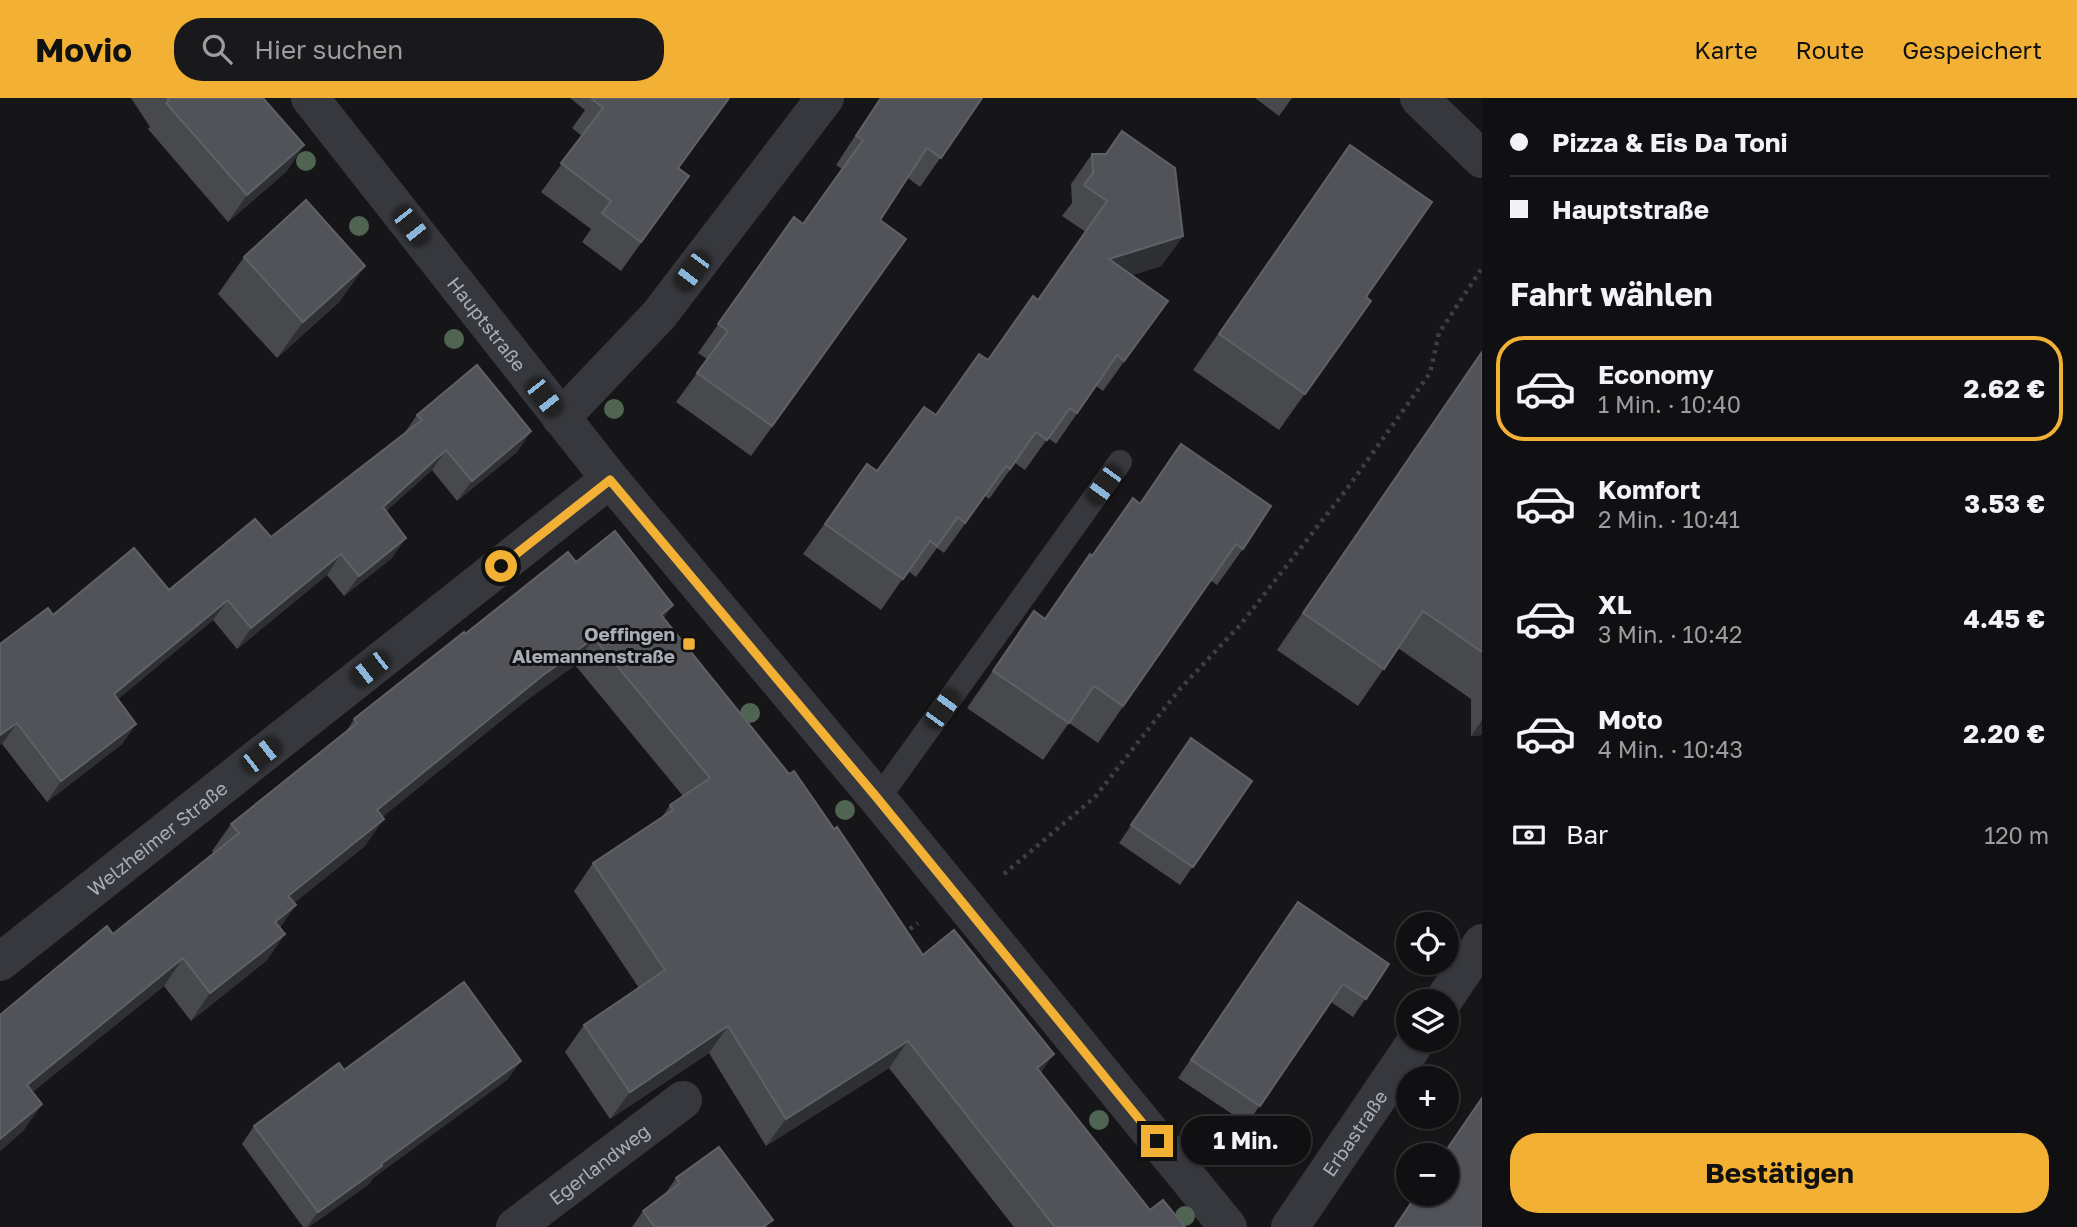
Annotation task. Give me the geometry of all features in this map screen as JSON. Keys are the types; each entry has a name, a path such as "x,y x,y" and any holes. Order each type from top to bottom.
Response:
{"street":[{"name":"Hauptstraße","path":"310,98 610,480 878,799 1228,1227"},
{"path":"561,418 659,315 825,98"},
{"path":"1419,98 1482,159"},
{"name":"Welzheimer Straße","path":"0,962 610,480"},
{"path":"1451,989 1482,943"},
{"name":"Erbastraße","path":"1290,1227 1409,1052"},
{"name":"Egerlandweg","path":"515,1227 683,1100"}],"lane":[{"path":"878,799 1120,463"}],"path":[{"path":"901,936 960,900 1095,797 1179,690 1241,624 1346,490 1430,373 1439,333 1482,268"}],"building":[{"path":"167,98 263,98 304,145 247,195 166,103 169,101"},
{"path":"593,98 729,98 678,168 689,176 641,242 602,213 611,201 561,163 603,108"},
{"path":"881,98 982,98 941,158 927,148 880,220 906,239 772,426 697,373 728,331 718,324 794,217 803,224 863,140 856,136"},
{"path":"1122,131 1175,168 1183,236 1109,259 1168,301 1124,361 1117,355 1077,413 1070,408 1047,440 1036,432 1010,469 1006,466 965,523 958,517 937,546 930,541 903,579 825,524 867,464 877,471 924,407 936,415 979,354 988,360 1033,296 1038,300 1107,201 1084,185 1093,173 1092,154 1106,154"},
{"path":"1350,145 1432,202 1366,297 1371,301 1305,394 1219,334"},
{"path":"306,200 365,266 303,322 244,257"},
{"path":"1482,352 1482,652 1423,611 1384,669 1303,613"},
{"path":"477,365 531,431 472,481 446,450 383,507 406,538 359,576 341,554 251,628 228,600 114,694 136,724 61,781 17,723 0,735 0,644 48,608 53,615 134,548 169,590 255,519 271,537 422,420 417,415"},
{"path":"1181,444 1271,506 1243,549 1236,544 1123,706 1094,686 1069,723 993,671 1034,611 1045,619 1133,498 1140,504"},
{"path":"615,531 673,605 661,615 789,774 794,771 834,829 837,827 923,955 954,930 1054,1054 1037,1068 1150,1210 1163,1200 1185,1227 1055,1227 908,1041 786,1119 728,1026 630,1092 584,1025 665,970 593,863 673,810 670,805 710,778 594,638 542,676 377,810 384,819 288,896 296,905 275,922 285,934 210,993 183,958 27,1085 42,1104 0,1139 0,1015 107,926 113,934 239,833 231,824 357,723 354,719 464,632 465,634 568,552 576,562"},
{"path":"1191,738 1252,781 1193,867 1131,825"},
{"path":"1298,902 1389,964 1366,999 1343,984 1260,1106 1191,1060"},
{"path":"464,982 521,1061 318,1212 254,1126 339,1063 344,1070"},
{"path":"1482,1098 1482,1227 1395,1227 1409,1206 1459,1206 1459,1143 1451,1143"},
{"path":"719,1147 773,1220 763,1227 655,1227 643,1211 680,1183 676,1178"}],"place":[{"name":"Oeffingen Alemannenstraße","path":"689,644"}],"route":[{"path":"501,566 610,480 878,799 1157,1141"}]}
